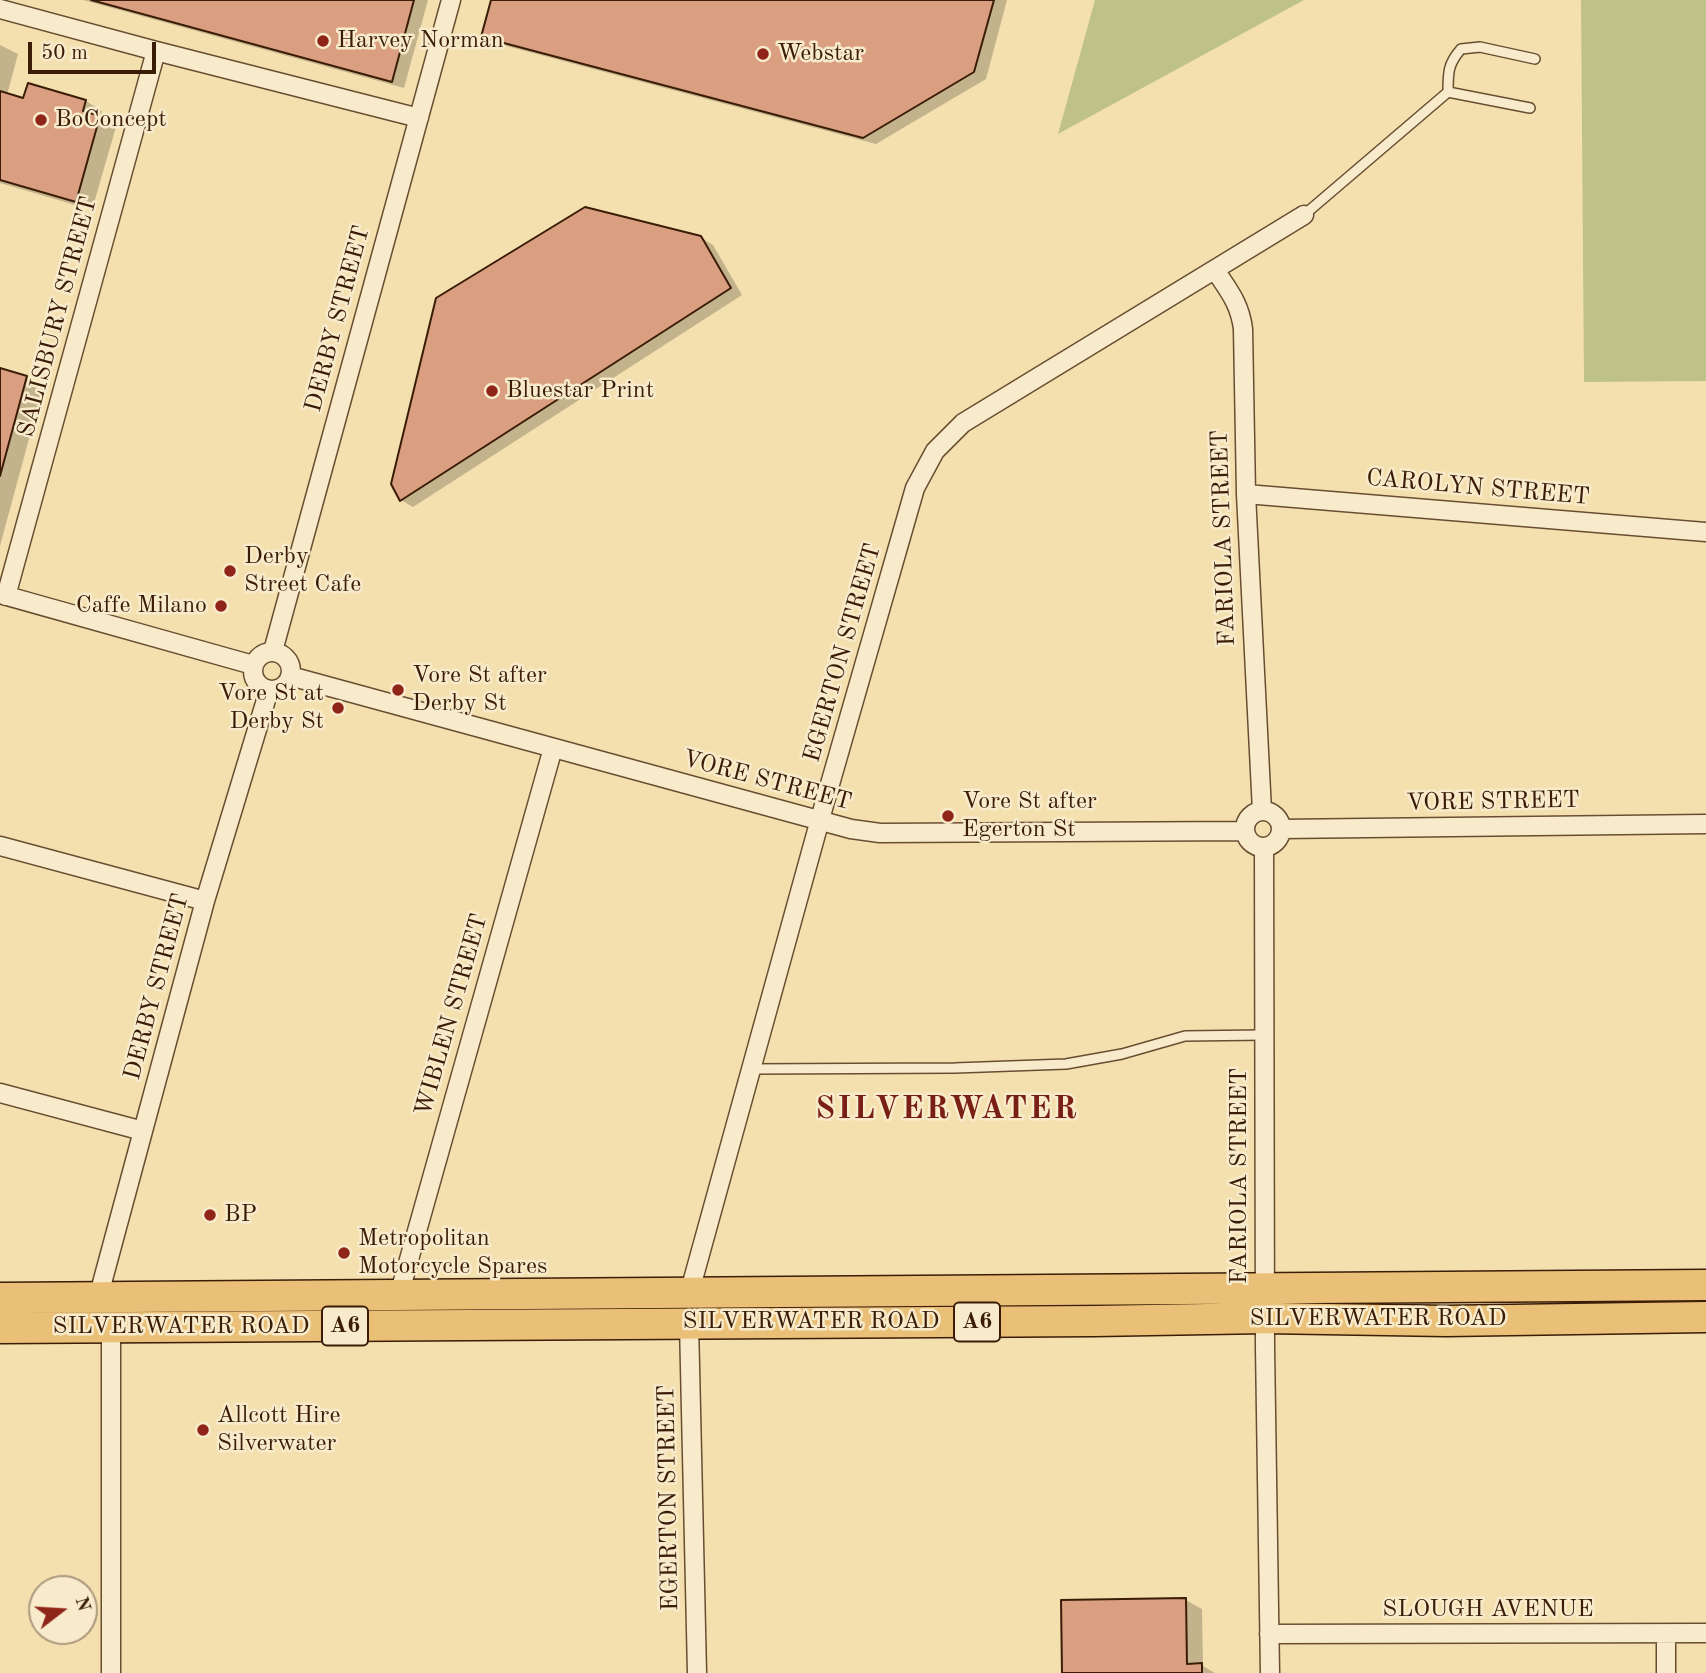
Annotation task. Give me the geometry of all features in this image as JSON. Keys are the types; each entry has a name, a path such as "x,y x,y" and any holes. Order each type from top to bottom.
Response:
{"highway":[{"name":"SILVERWATER ROAD","path":"0,1328 111,1328 1265,1288 1706,1285"},
{"name":"SILVERWATER ROAD","path":"0,1298 399,1295 1080,1321 1265,1318 1446,1321 1706,1317"}],"street":[{"name":"DERBY STREET","path":"273,652 451,0"},
{"path":"0,9 419,118"},
{"name":"SALISBURY STREET","path":"3,595 156,51"},
{"name":"EGERTON STREET","path":"697,1673 689,1308 820,821 915,488 935,451 963,424 1304,215"},
{"name":"FARIOLA STREET","path":"1215,270 1236,301 1243,329 1246,494 1262,811"},
{"name":"CAROLYN STREET","path":"1246,494 1706,532"},
{"path":"3,595 254,664"},
{"path":"279,653 288,660 291,671 285,686 275,690 264,689 255,681 252,670 254,664 261,654 279,653"},
{"name":"VORE STREET","path":"290,676 851,829 880,833 1245,831"},
{"name":"DERBY STREET","path":"98,1298 205,901 269,690"},
{"name":"WIBLEN STREET","path":"399,1295 553,748"},
{"path":"1262,811 1273,814 1281,829 1278,840 1264,848 1253,845 1245,831 1247,819 1262,811"},
{"name":"VORE STREET","path":"1281,829 1706,824"},
{"path":"0,846 205,901"},
{"name":"FARIOLA STREET","path":"1264,848 1265,1318 1270,1673"},
{"path":"0,1093 143,1131"},
{"path":"111,1328 111,1673"},
{"name":"SLOUGH AVENUE","path":"1269,1634 1706,1633"},
{"path":"1666,1634 1666,1673"}],"lane":[{"path":"1304,215 1448,92 1451,61 1461,49 1480,47 1535,59"},
{"path":"1448,92 1530,108"},
{"path":"752,1069 955,1068 1066,1064 1122,1054 1185,1036 1264,1035"}],"green space":[{"path":"1095,0 1304,0 1058,134"},
{"path":"1581,0 1706,0 1706,381 1584,382"}],"building":[{"name":"Harvey Norman","path":"91,0 414,0 392,82"},
{"name":"Webstar","path":"491,0 994,0 974,72 863,138 481,37"},
{"path":"28,83 86,100 83,111 100,116 76,202 0,180 0,91 23,98"},
{"name":"Bluestar Print","path":"585,207 701,236 731,288 400,501 391,484 436,298"},
{"path":"0,368 27,376 0,476"},
{"path":"1186,1598 1187,1664 1202,1663 1202,1673 1062,1673 1061,1600"}],"place":[{"name":"Harvey Norman","path":"323,41"},
{"name":"Webstar","path":"763,54"},
{"name":"BoConcept","path":"41,120"},
{"name":"Bluestar Print","path":"492,391"},
{"name":"Derby Street Cafe","path":"230,571"},
{"name":"Caffe Milano","path":"221,606"},
{"name":"Vore St after Derby St","path":"398,690"},
{"name":"Vore St at Derby St","path":"338,708"},
{"name":"Vore St after Egerton St","path":"948,816"},
{"name":"BP","path":"210,1215"},
{"name":"Metropolitan Motorcycle Spares","path":"344,1253"},
{"name":"Allcott Hire Silverwater","path":"203,1430"}],"district":[{"name":"SILVERWATER","path":"947,1110"}]}
